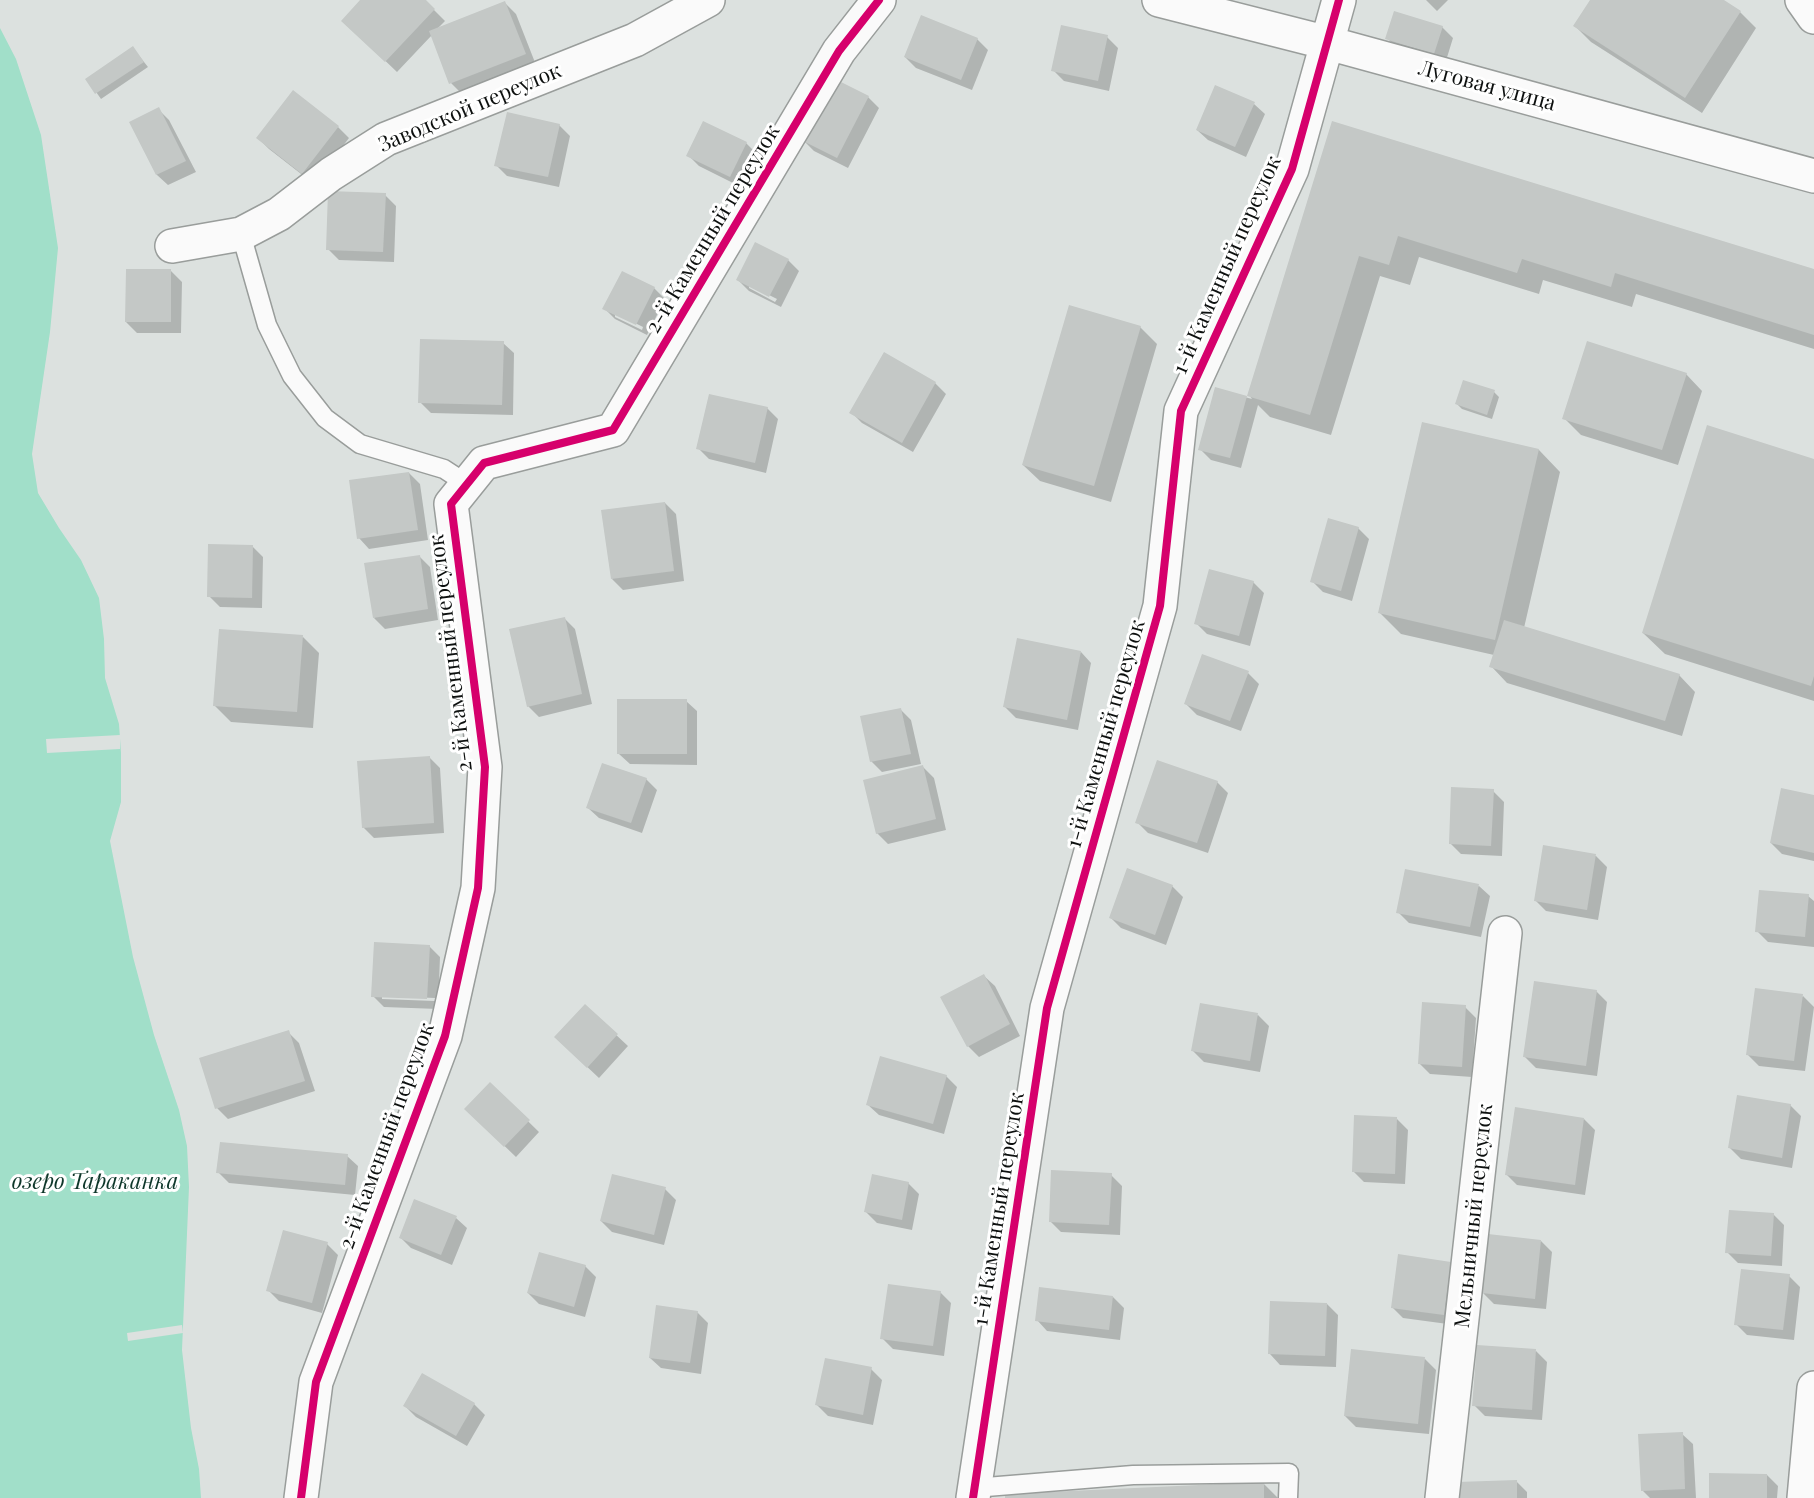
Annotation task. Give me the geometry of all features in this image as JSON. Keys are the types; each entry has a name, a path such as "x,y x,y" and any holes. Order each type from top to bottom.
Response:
{"street":[{"name":"Заводской переулок","path":"172,246 241,234 279,214 331,174 386,140 635,40 708,0"},
{"name":"2-й Каменный переулок","path":"301,1498 316,1382 445,1036 478,888 485,767 451,504 484,463 613,430 839,51 879,0"},
{"name":"Луговая улица","path":"1159,0 1328,43 1814,176"},
{"name":"1-й Каменный переулок","path":"974,1493 1047,1008 1160,606 1181,411 1292,169 1339,0"},
{"path":"1802,0 1814,17"},
{"name":"Мельничный переулок","path":"1442,1498 1506,933"},
{"path":"1804,1498 1814,1388"}],"lane":[{"path":"241,234 267,325 292,376 325,418 360,444 444,469 467,484"},
{"path":"974,1493 1132,1475 1289,1473 1288,1498"}],"water":[{"name":"озеро Тараканка","path":"0,28 16,59 41,135 58,248 50,332 32,454 38,493 81,560 99,598 104,639 105,678 119,724 121,753 121,802 110,841 133,957 154,1035 179,1110 187,1146 189,1187 182,1350 201,1498 0,1498"}],"pier":[{"path":"120,735 120,749 47,753 46,739"},
{"path":"182,1325 183,1333 128,1341 127,1333"}],"building":[{"path":"360,0 426,0 435,9 385,62 341,21"},
{"path":"1590,0 1724,0 1741,11 1685,98 1573,26"},
{"path":"505,1 526,54 449,84 429,31"},
{"path":"1394,11 1443,26 1434,54 1385,39"},
{"path":"921,15 978,38 961,80 904,57"},
{"path":"1061,25 1108,35 1098,81 1051,71"},
{"path":"133,46 144,62 95,94 85,79"},
{"path":"833,78 869,96 837,158 801,140"},
{"path":"1215,85 1255,102 1235,147 1196,130"},
{"path":"293,90 339,126 302,174 256,138"},
{"path":"159,107 186,161 156,175 129,122"},
{"path":"507,112 560,124 548,177 494,166"},
{"path":"703,121 747,142 730,177 686,156"},
{"path":"1332,121 1814,269 1814,335 1615,273 1611,287 1522,259 1517,273 1398,236 1389,265 1359,256 1310,415 1247,396"},
{"path":"328,191 386,193 383,252 326,250"},
{"path":"755,242 789,259 769,297 736,280"},
{"path":"126,269 171,269 171,322 125,322"},
{"path":"622,271 655,287 636,325 602,309"},
{"path":"1069,305 1141,326 1094,486 1022,465"},
{"path":"420,339 504,341 502,405 418,403"},
{"path":"1587,341 1687,373 1662,450 1562,419"},
{"path":"884,352 936,382 902,443 849,413"},
{"path":"1463,380 1495,390 1487,415 1455,404"},
{"path":"1215,387 1247,396 1230,458 1198,450"},
{"path":"709,394 768,407 755,463 696,449"},
{"path":"1422,422 1539,449 1495,640 1378,613"},
{"path":"1707,425 1814,459 1814,676 1811,686 1642,633"},
{"path":"409,472 418,530 357,539 349,480"},
{"path":"665,502 674,571 611,579 601,510"},
{"path":"1328,518 1359,527 1341,591 1310,582"},
{"path":"208,544 253,545 252,598 207,597"},
{"path":"420,555 428,609 373,618 364,563"},
{"path":"1209,569 1254,581 1239,636 1194,624"},
{"path":"565,617 582,694 527,707 509,629"},
{"path":"1504,620 1680,674 1665,721 1489,667"},
{"path":"219,629 303,635 297,712 213,706"},
{"path":"1017,638 1081,651 1067,720 1003,707"},
{"path":"1202,654 1249,671 1230,721 1184,704"},
{"path":"617,699 687,699 687,754 617,754"},
{"path":"901,708 911,754 870,762 860,716"},
{"path":"430,756 434,823 362,828 357,761"},
{"path":"1157,760 1218,781 1197,843 1135,823"},
{"path":"602,763 647,778 631,823 586,808"},
{"path":"923,765 936,819 876,834 863,780"},
{"path":"1451,787 1494,789 1491,846 1449,844"},
{"path":"1781,788 1814,795 1814,853 1770,843"},
{"path":"1543,845 1596,854 1587,910 1534,901"},
{"path":"1127,868 1173,885 1155,935 1109,918"},
{"path":"1405,869 1479,884 1470,927 1396,913"},
{"path":"1759,890 1809,894 1805,937 1755,932"},
{"path":"374,942 430,945 427,999 371,997"},
{"path":"984,974 1010,1024 967,1047 940,997"},
{"path":"1534,981 1597,990 1586,1066 1523,1057"},
{"path":"1755,988 1803,994 1794,1061 1746,1055"},
{"path":"1422,1002 1466,1005 1462,1067 1418,1064"},
{"path":"1200,1003 1258,1013 1250,1061 1191,1051"},
{"path":"585,1004 618,1034 587,1068 554,1037"},
{"path":"289,1030 305,1081 215,1109 199,1058"},
{"path":"880,1056 947,1075 933,1124 866,1105"},
{"path":"490,1082 530,1120 504,1147 464,1109"},
{"path":"1737,1095 1791,1104 1782,1158 1728,1148"},
{"path":"1515,1107 1584,1118 1575,1185 1505,1175"},
{"path":"1354,1115 1397,1117 1395,1174 1352,1172"},
{"path":"220,1142 348,1154 345,1185 216,1173"},
{"path":"1051,1170 1112,1173 1109,1225 1049,1222"},
{"path":"612,1174 666,1187 654,1235 600,1221"},
{"path":"872,1174 909,1182 902,1220 864,1212"},
{"path":"414,1199 457,1216 441,1255 399,1238"},
{"path":"1729,1210 1774,1213 1771,1256 1725,1253"},
{"path":"283,1230 328,1242 312,1303 266,1291"},
{"path":"1488,1234 1541,1240 1535,1299 1482,1293"},
{"path":"539,1252 586,1265 574,1307 527,1293"},
{"path":"1398,1254 1451,1262 1444,1315 1391,1308"},
{"path":"1741,1269 1790,1274 1783,1330 1734,1325"},
{"path":"888,1284 941,1291 933,1346 880,1339"},
{"path":"1039,1287 1113,1296 1109,1330 1035,1321"},
{"path":"1270,1301 1327,1303 1325,1356 1268,1354"},
{"path":"656,1305 698,1311 690,1363 649,1358"},
{"path":"1477,1345 1536,1349 1532,1410 1472,1406"},
{"path":"1351,1349 1425,1357 1418,1424 1344,1416"},
{"path":"825,1358 872,1367 863,1415 815,1405"},
{"path":"422,1373 475,1403 456,1436 403,1406"},
{"path":"1683,1432 1685,1489 1641,1491 1638,1434"},
{"path":"1709,1473 1767,1474 1767,1498 1709,1498"},
{"path":"1517,1480 1517,1498 1457,1498 1457,1482"},
{"path":"1264,1482 1264,1498 1005,1498 1005,1494"}],"cycle path":[{"path":"301,1498 316,1382 445,1036 478,888 485,767 451,504 484,463 613,430 839,51 879,0"},
{"path":"973,1498 1047,1008 1160,606 1181,411 1292,169 1339,0"}]}
